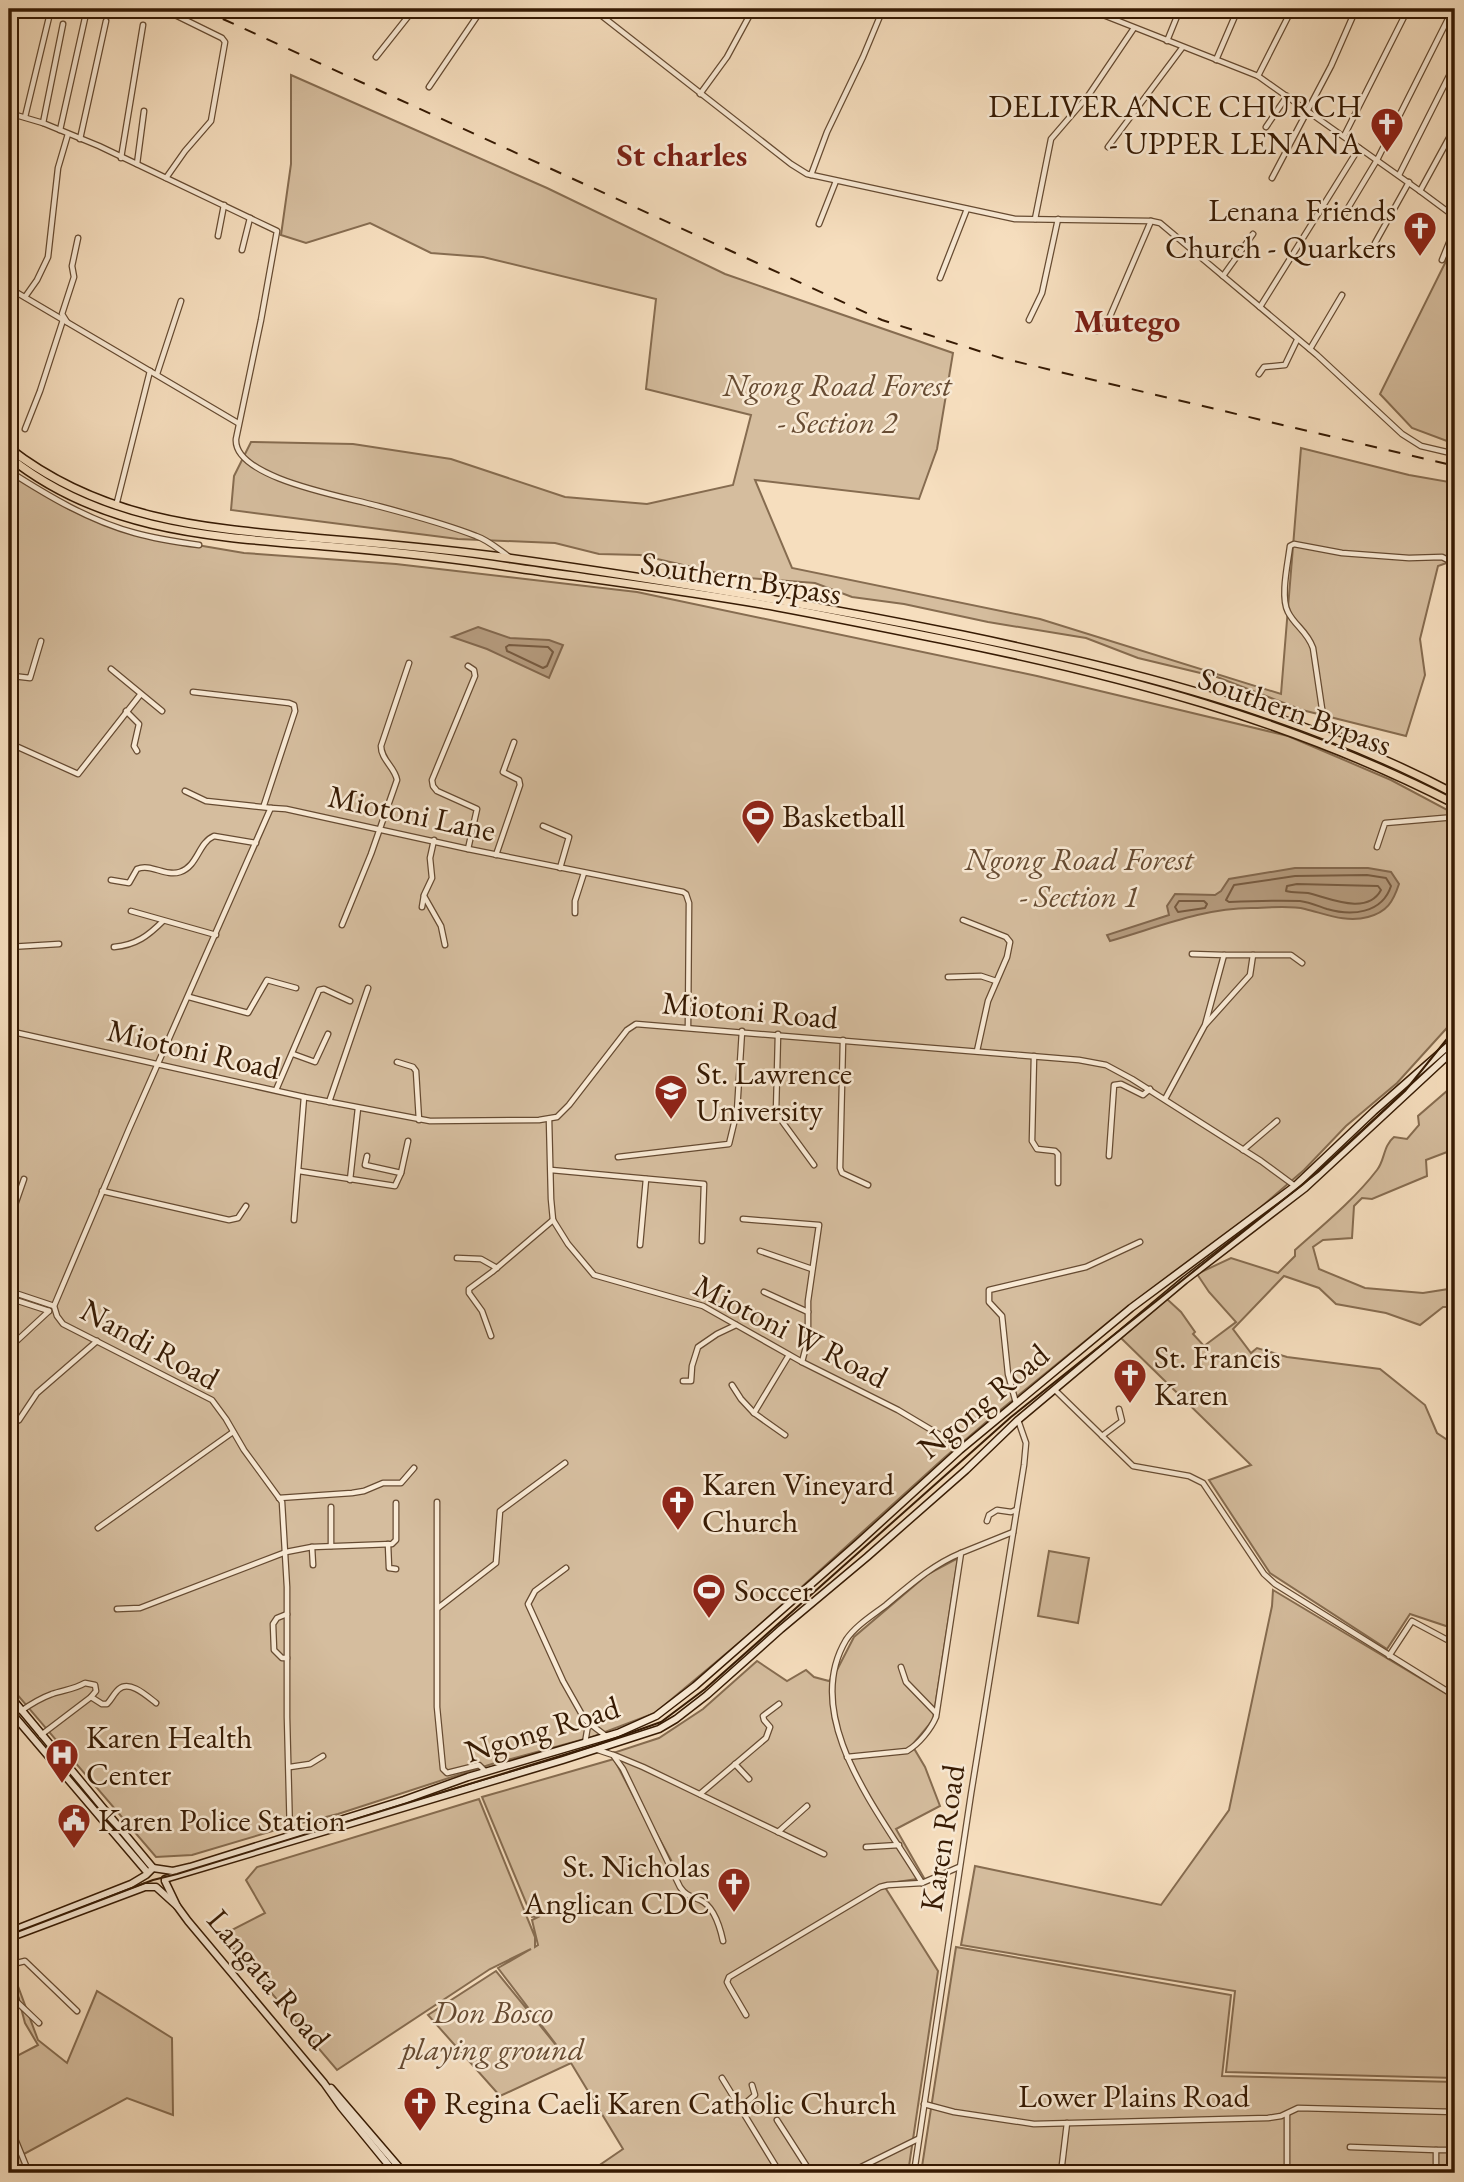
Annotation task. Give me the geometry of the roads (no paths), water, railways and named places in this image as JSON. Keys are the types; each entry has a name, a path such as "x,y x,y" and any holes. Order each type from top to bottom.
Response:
{"highway":[{"name":"Southern Bypass","path":"9,448 43,472 76,490 116,507 188,525 512,559 778,599 1024,648 1237,704 1374,755 1455,794"},
{"name":"Southern Bypass","path":"9,457 52,487 95,506 141,523 187,533 457,560 775,606 1020,655 1198,701 1269,723 1373,764 1455,804"}],"main road":[{"name":"Ngong Road","path":"162,1871 180,1870 486,1772 606,1737 656,1716 860,1541 960,1450 1131,1308 1295,1186 1374,1111 1455,1040"},
{"name":"Ngong Road","path":"154,1886 165,1880 563,1760 659,1729 676,1719 966,1470 1018,1420 1185,1280 1305,1188 1455,1049"},
{"path":"1104,1331 1112,1332 1114,1339"},
{"path":"732,1652 735,1661 745,1661"},
{"path":"706,1675 712,1671 717,1672 721,1677 718,1685"},
{"path":"9,1695 149,1872"},
{"path":"9,1710 149,1872"},
{"path":"9,1938 131,1884 149,1872 162,1871 177,1906"},
{"path":"149,1872 147,1881 177,1906"},
{"path":"9,1931 41,1923 130,1891 154,1886"},
{"name":"Langata Road","path":"177,1906 395,2173"},
{"name":"Langata Road","path":"324,2083 338,2094 404,2173"}],"street":[{"path":"25,117 51,9"},
{"path":"60,130 87,9"},
{"path":"163,9 222,38 225,42 211,121 166,178"},
{"path":"376,57 414,9"},
{"path":"429,87 482,9"},
{"path":"593,9 791,164 811,175 1015,219 1151,221 1171,230 1412,441 1455,454"},
{"path":"700,94 727,57 753,9"},
{"path":"811,175 827,132 883,9"},
{"path":"1088,9 1258,76 1455,217"},
{"path":"1167,41 1180,9"},
{"path":"1216,60 1238,9"},
{"path":"1258,76 1292,9"},
{"path":"1272,177 1308,111 1356,9"},
{"path":"1344,136 1408,9"},
{"path":"1342,218 1377,160 1453,9"},
{"path":"80,139 106,21"},
{"path":"43,123 63,24"},
{"path":"121,158 143,25"},
{"path":"1035,219 1051,139 1087,96 1134,28"},
{"path":"1108,147 1182,48"},
{"path":"1399,175 1455,64"},
{"path":"1266,127 1287,96"},
{"path":"137,164 144,111"},
{"path":"9,113 43,123 99,146 225,205 277,233 235,444 248,460 273,476 340,498 477,536 512,559"},
{"path":"1420,191 1455,127"},
{"path":"25,297 48,257 59,158 68,134"},
{"path":"1260,307 1360,148"},
{"path":"818,224 835,181"},
{"path":"1375,243 1409,182"},
{"path":"218,236 225,205"},
{"path":"940,278 967,209"},
{"path":"242,250 250,218"},
{"path":"1029,320 1042,293 1058,219"},
{"path":"1097,331 1105,328 1151,221"},
{"path":"1443,260 1455,229"},
{"path":"1223,276 1253,234"},
{"path":"24,429 65,321 62,314 74,277 72,266 78,238"},
{"path":"9,288 238,423"},
{"path":"1310,349 1342,295"},
{"path":"157,374 181,301"},
{"path":"1259,374 1264,367 1284,365 1297,340"},
{"path":"116,507 150,371"},
{"path":"9,471 71,507 110,525 157,538 199,545"},
{"path":"1374,755 1362,739 1324,722 1309,638 1293,620 1286,605 1290,546 1294,544 1334,552 1409,558 1442,557 1448,560 1455,573"},
{"path":"9,682 13,676 30,678 41,641"},
{"path":"342,925 380,830 397,778 382,755 381,746 408,663"},
{"path":"468,666 474,670 475,676 432,780 437,791 477,809 468,849"},
{"path":"111,669 162,711"},
{"path":"193,692 294,705 295,711 264,805"},
{"path":"9,728 9,741 78,774 140,695"},
{"path":"126,711 139,722 134,746 137,751"},
{"path":"496,855 520,785 519,780 503,772 514,742"},
{"name":"Miotoni Lane","path":"185,791 206,801 264,805 687,894 690,903 688,1027"},
{"path":"158,1064 271,808"},
{"path":"1377,846 1385,823 1455,817"},
{"path":"543,826 569,837 560,867"},
{"path":"111,880 129,883 137,869 145,866 168,873 182,871 193,863 204,844 214,836 256,843"},
{"path":"422,907 432,878 430,858 434,840"},
{"path":"575,913 575,901 584,873"},
{"path":"424,895 441,926 445,945"},
{"path":"131,911 216,935"},
{"path":"114,947 130,946 163,920"},
{"path":"962,920 1009,939 1007,957 985,1012 976,1051"},
{"path":"9,947 59,944"},
{"path":"1192,954 1291,955 1302,963"},
{"path":"1205,1025 1250,975 1254,955"},
{"path":"1165,1099 1205,1025 1224,956"},
{"path":"948,977 981,976 996,981"},
{"path":"189,997 246,1013 250,1011 267,980 296,988"},
{"path":"329,1102 368,988"},
{"path":"276,1090 319,990 324,989 350,1001"},
{"name":"Miotoni Road","path":"9,1031 419,1121 557,1117 631,1027 638,1024 1079,1060 1106,1065 1150,1090 1295,1186"},
{"path":"618,1157 729,1144 737,1111 742,1031"},
{"path":"293,1054 315,1062 328,1034"},
{"path":"778,1034 776,1113 814,1165"},
{"path":"843,1040 840,1168 842,1173 868,1185"},
{"path":"1034,1056 1032,1141 1037,1149 1055,1151 1058,1154 1058,1183"},
{"path":"397,1062 413,1067 416,1071 419,1121"},
{"name":"Nandi Road","path":"158,1064 54,1306 63,1324 212,1400 282,1503 286,1552 290,1835"},
{"path":"1109,1156 1114,1085 1121,1084 1143,1095 1150,1090"},
{"path":"294,1220 304,1097"},
{"path":"350,1180 358,1108"},
{"path":"491,1336 482,1311 469,1290 553,1220 550,1119"},
{"path":"1243,1150 1278,1121"},
{"path":"299,1171 395,1186 408,1141"},
{"path":"367,1157 365,1166 401,1172"},
{"path":"551,1170 704,1184 702,1241"},
{"path":"9,1222 24,1179"},
{"path":"640,1245 646,1179"},
{"path":"102,1191 229,1220 238,1218 246,1206"},
{"path":"743,1219 819,1225 812,1269 808,1339 802,1362"},
{"name":"Miotoni W Road","path":"553,1220 568,1244 594,1275 608,1281 697,1303 802,1362 898,1410 960,1450"},
{"path":"1017,1404 1008,1374 1003,1321 989,1302 989,1290 1086,1267 1140,1242"},
{"path":"760,1251 812,1269"},
{"path":"457,1258 481,1259 496,1268"},
{"path":"9,1291 54,1306"},
{"path":"765,1292 808,1312"},
{"path":"9,1298 56,1313"},
{"path":"9,1348 49,1311"},
{"path":"683,1381 691,1381 693,1360 702,1343 736,1325"},
{"path":"9,1416 15,1422 19,1420 37,1393 97,1341"},
{"path":"754,1413 789,1355"},
{"path":"732,1385 754,1413 785,1436"},
{"path":"1055,1390 1133,1465 1198,1479 1206,1486 1270,1581 1455,1696"},
{"path":"1102,1436 1122,1421 1119,1409"},
{"name":"Karen Road","path":"914,2173 1026,1443 1018,1420"},
{"path":"98,1528 233,1432"},
{"path":"437,1608 496,1563 500,1511 565,1463"},
{"path":"278,1498 364,1492 383,1483 401,1483 414,1468"},
{"path":"437,1502 437,1707 445,1785"},
{"path":"117,1609 140,1608 286,1552 312,1547 395,1543 396,1503"},
{"path":"331,1507 331,1546"},
{"path":"987,1521 994,1511 1016,1510"},
{"path":"922,1883 847,1757 831,1690 833,1670 847,1639 924,1574 961,1553 1013,1532"},
{"path":"388,1544 388,1568 396,1569"},
{"path":"312,1547 313,1566"},
{"path":"847,1757 911,1749 931,1727 937,1714 961,1553"},
{"path":"566,1568 535,1591 528,1604 563,1681 588,1725 606,1737"},
{"path":"287,1614 277,1618 273,1624 274,1650 282,1658 287,1658"},
{"path":"1389,1656 1411,1621 1455,1644"},
{"path":"901,1667 906,1682 937,1714"},
{"path":"22,1711 37,1700 76,1688 86,1682 95,1685 96,1692 91,1697 40,1735"},
{"path":"91,1697 107,1704 115,1692 122,1686 127,1686 156,1703"},
{"path":"700,1794 766,1738 770,1727 764,1716 779,1704"},
{"path":"584,1743 588,1725"},
{"path":"597,1749 643,1766 824,1854"},
{"path":"613,1755 623,1769 680,1888 684,1894 708,1906 718,1924 723,1941"},
{"path":"289,1767 310,1764 323,1756"},
{"path":"735,1764 749,1779"},
{"path":"443,1772 450,1773 479,1765 486,1772"},
{"path":"778,1832 807,1806"},
{"path":"866,1847 899,1845"},
{"path":"746,2015 727,1982 729,1977 880,1888 922,1883 960,1866"},
{"path":"9,1965 24,1961 77,2011"},
{"path":"9,1973 17,2002 39,2023"},
{"path":"722,2078 780,2173"},
{"path":"740,2108 755,2095 752,2085"},
{"name":"Lower Plains Road","path":"924,2104 954,2112 1023,2123 1268,2118 1287,2114 1287,2173"},
{"path":"1287,2114 1298,2108 1455,2112"},
{"path":"777,2120 811,2173"},
{"path":"1061,2173 1067,2123"},
{"path":"9,2124 29,2173"},
{"path":"849,2173 919,2138"},
{"path":"1350,2147 1455,2150"},
{"path":"1436,2150 1436,2173"},
{"path":"1343,2173 1356,2169"}],"water":[{"path":"478,627 510,638 549,640 563,645 549,678 487,649 452,637"},
{"path":"1295,868 1368,868 1391,872 1399,884 1392,901 1385,909 1360,919 1336,917 1292,907 1233,909 1180,920 1110,941 1107,935 1169,915 1167,906 1175,894 1215,895 1229,879"}],"tram line":[{"path":"9,1935 153,1880 596,1745 661,1722 705,1689 1011,1417 1318,1172 1405,1091 1455,1029"}],"railway":[{"path":"201,9 882,320 1001,358 1455,466"}],"place":[{"name":"DELIVERANCE CHURCH - UPPER LENANA","path":"1387,154"},
{"name":"Lenana Friends Church - Quarkers","path":"1420,258"},
{"name":"Basketball","path":"758,846"},
{"name":"St. Lawrence University","path":"671,1121"},
{"name":"St. Francis Karen","path":"1130,1405"},
{"name":"Karen Vineyard Church","path":"678,1532"},
{"name":"Soccer","path":"709,1620"},
{"name":"Karen Health Center","path":"62,1785"},
{"name":"Karen Police Station","path":"74,1850"},
{"name":"St. Nicholas Anglican CDC","path":"734,1914"},
{"name":"Regina Caeli Karen Catholic Church","path":"420,2133"}],"district":[{"name":"St charles","path":"682,154"},
{"name":"Mutego","path":"1127,320"}],"park label":[{"name":"Ngong Road Forest - Section 2","path":"837,404"},
{"name":"Ngong Road Forest - Section 1","path":"1079,878"},
{"name":"Don Bosco playing ground","path":"493,2030"}]}
